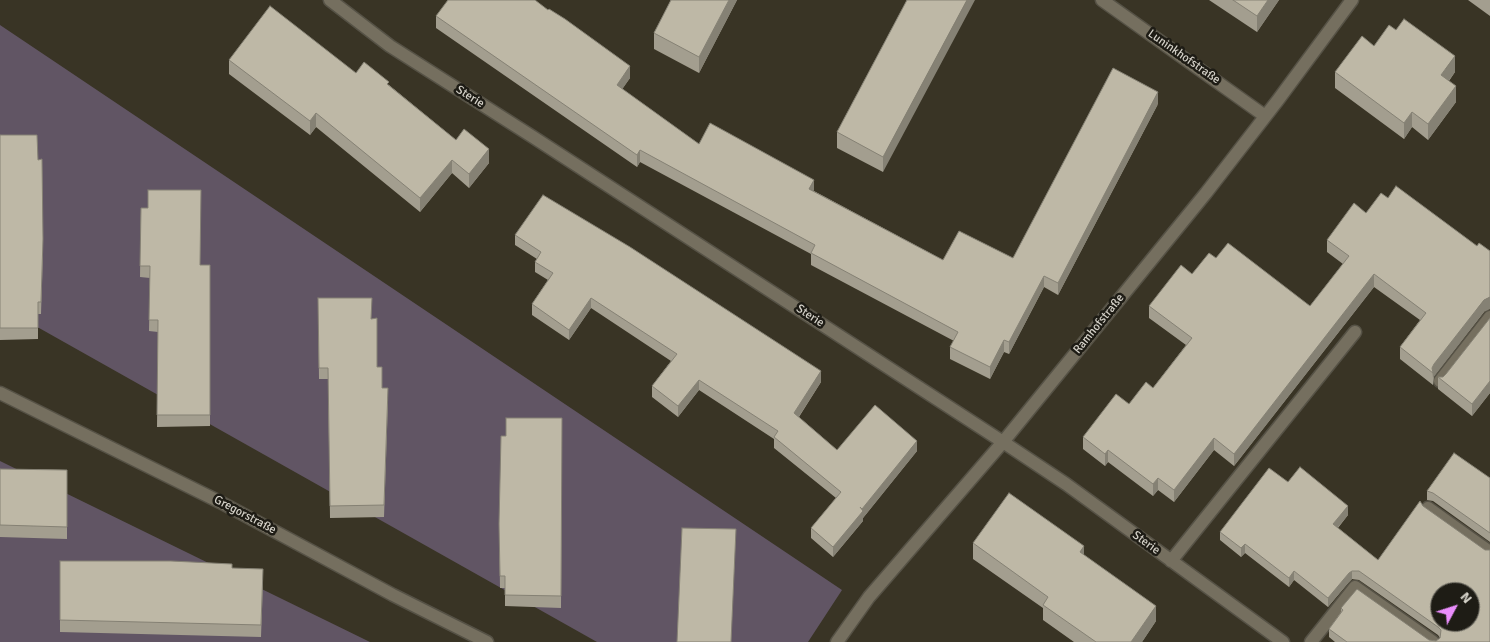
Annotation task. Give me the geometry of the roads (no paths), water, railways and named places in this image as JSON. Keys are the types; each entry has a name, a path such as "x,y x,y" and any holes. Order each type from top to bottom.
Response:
{"street":[{"name":"Sterie","path":"330,0 390,46 1066,484 1283,642"},
{"name":"Luninkhofstraße","path":"1102,0 1266,116"},
{"name":"Ramhofstraße","path":"837,642 868,597 1003,442 1206,193 1352,0"},
{"path":"1440,381 1490,317"},
{"path":"1171,562 1354,332"},
{"name":"Gregorstraße","path":"0,393 220,502 394,595 487,642"},
{"path":"1428,508 1490,552"},
{"path":"1312,642 1355,588 1433,642"}]}
